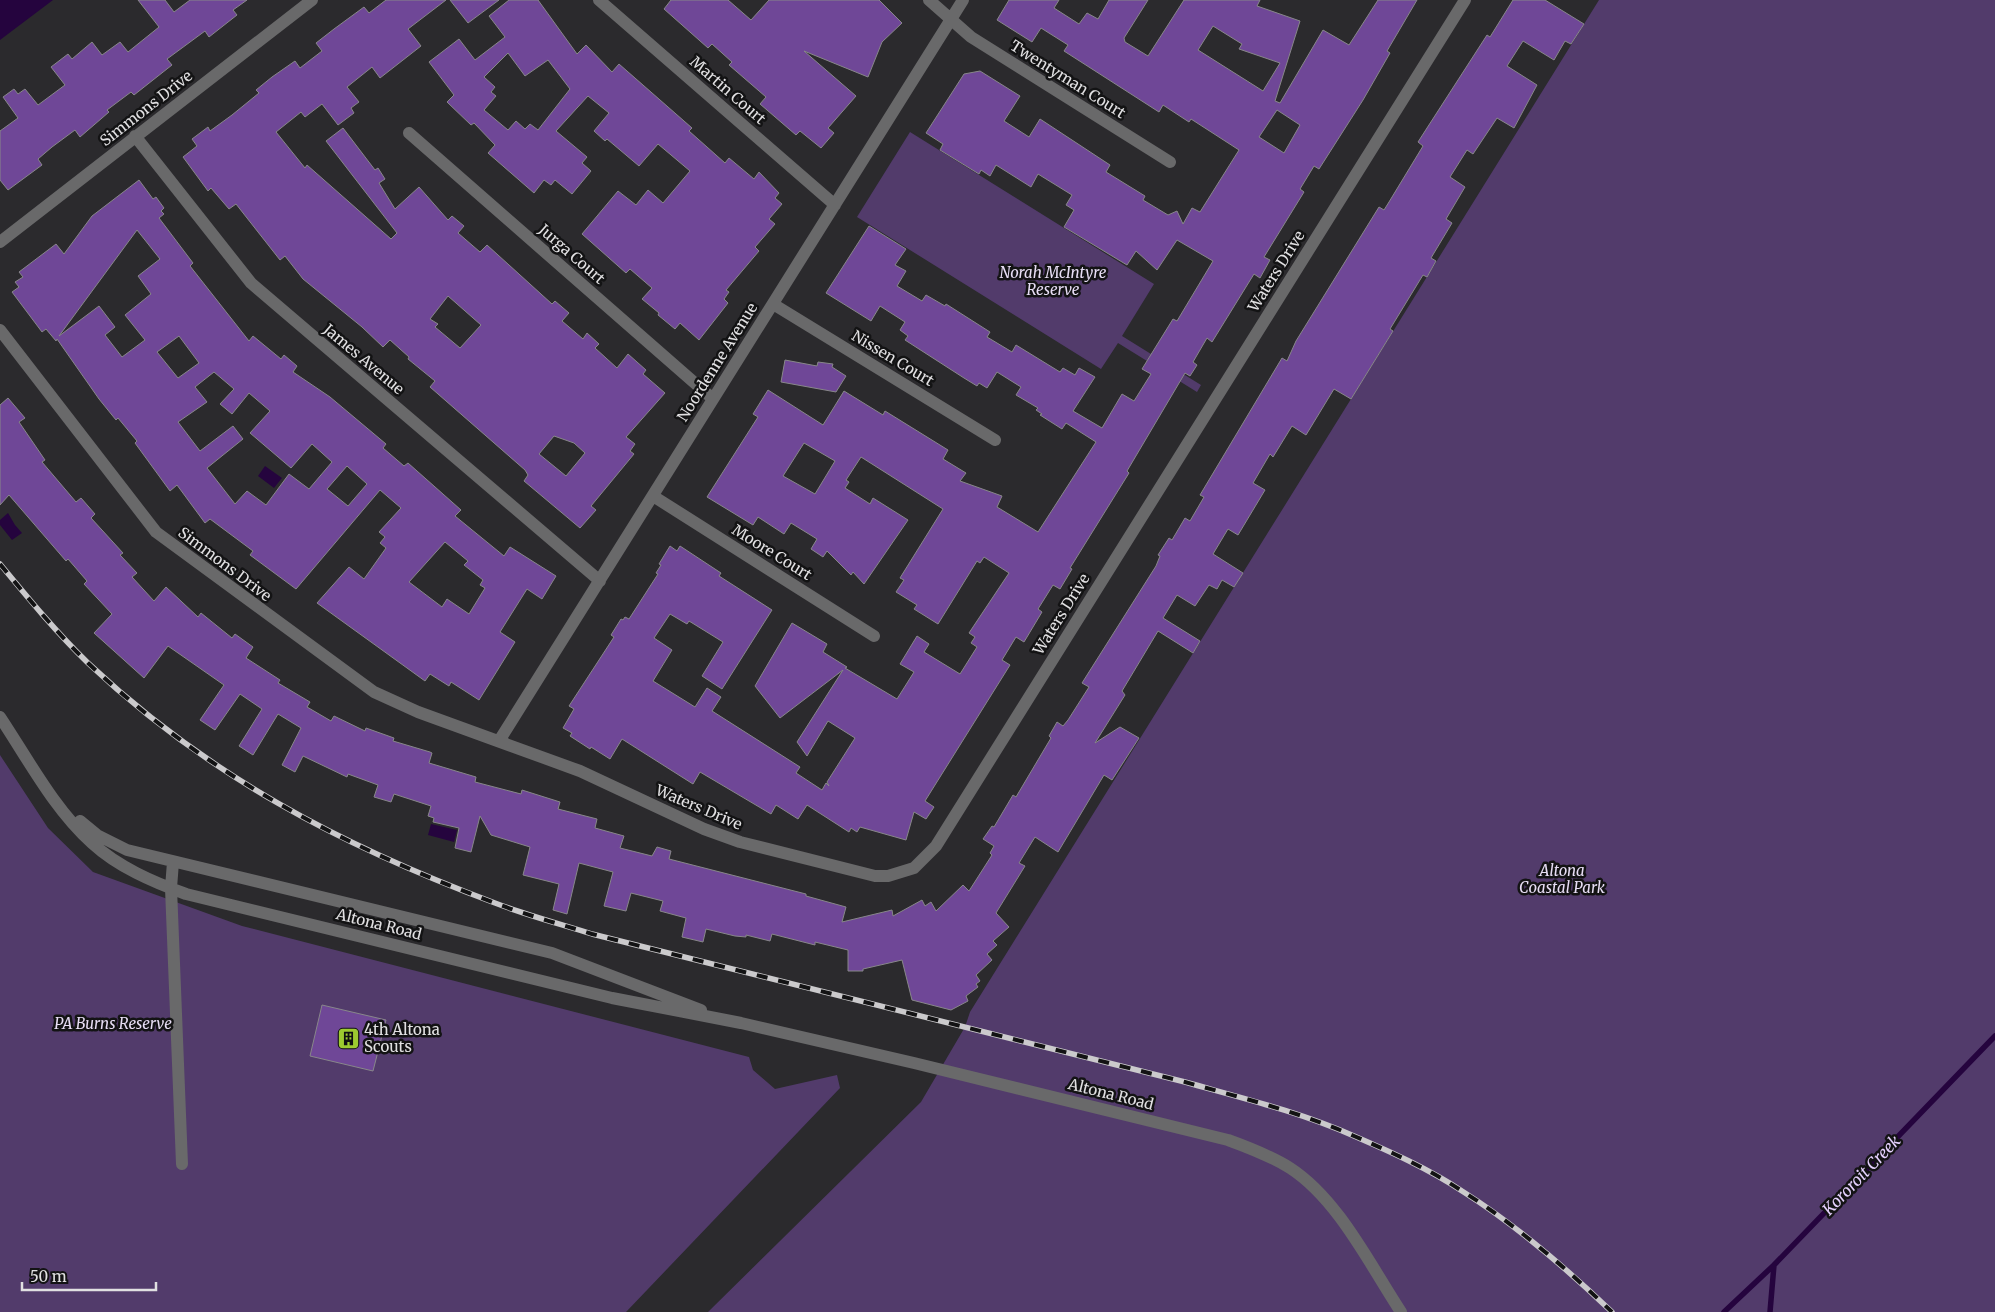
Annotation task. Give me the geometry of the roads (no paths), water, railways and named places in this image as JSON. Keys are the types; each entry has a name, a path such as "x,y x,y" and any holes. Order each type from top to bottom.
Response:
{"street":[{"name":"Simmons Drive","path":"0,242 312,0"},
{"name":"Martin Court","path":"599,0 835,205"},
{"path":"929,0 951,19"},
{"name":"Noordenne Avenue","path":"499,741 963,0"},
{"name":"Waters Drive","path":"499,741 587,774 726,838 875,876 888,876 914,868 936,846 1465,0"},
{"name":"Twentyman Court","path":"951,19 971,37 1170,162"},
{"name":"Jurga Court","path":"409,133 713,399"},
{"name":"James Avenue","path":"135,136 251,283 600,581"},
{"name":"Nissen Court","path":"773,304 996,440"},
{"name":"Simmons Drive","path":"0,330 156,532 374,692 418,712 499,741"},
{"name":"Moore Court","path":"653,496 874,636"},
{"name":"Altona Road","path":"0,717 65,813 93,844 117,862 171,888 222,904 612,998 741,1024 914,1063 1228,1140 1253,1149 1291,1169 1326,1200 1401,1312"},
{"name":"Altona Road","path":"47,787 76,818 97,835 127,850 552,953 741,1024"},
{"path":"172,862 171,888 182,1164"}],"waterway":[{"name":"Kororoit Creek","path":"1724,1312 1774,1265 1995,1036"},
{"path":"1770,1312 1774,1265"}],"railway":[{"path":"0,564 53,627 88,663 133,703 180,740 229,773 279,804 330,832 438,881 507,907 592,934 1185,1082 1271,1106 1334,1127 1423,1168 1482,1204 1540,1248 1612,1312"}],"place":[{"name":"4th Altona Scouts","path":"348,1038"}],"park label":[{"name":"Norah McIntyre Reserve","path":"1053,280"},
{"name":"Altona Coastal Park","path":"1562,878"},
{"name":"PA Burns Reserve","path":"113,1023"}]}
